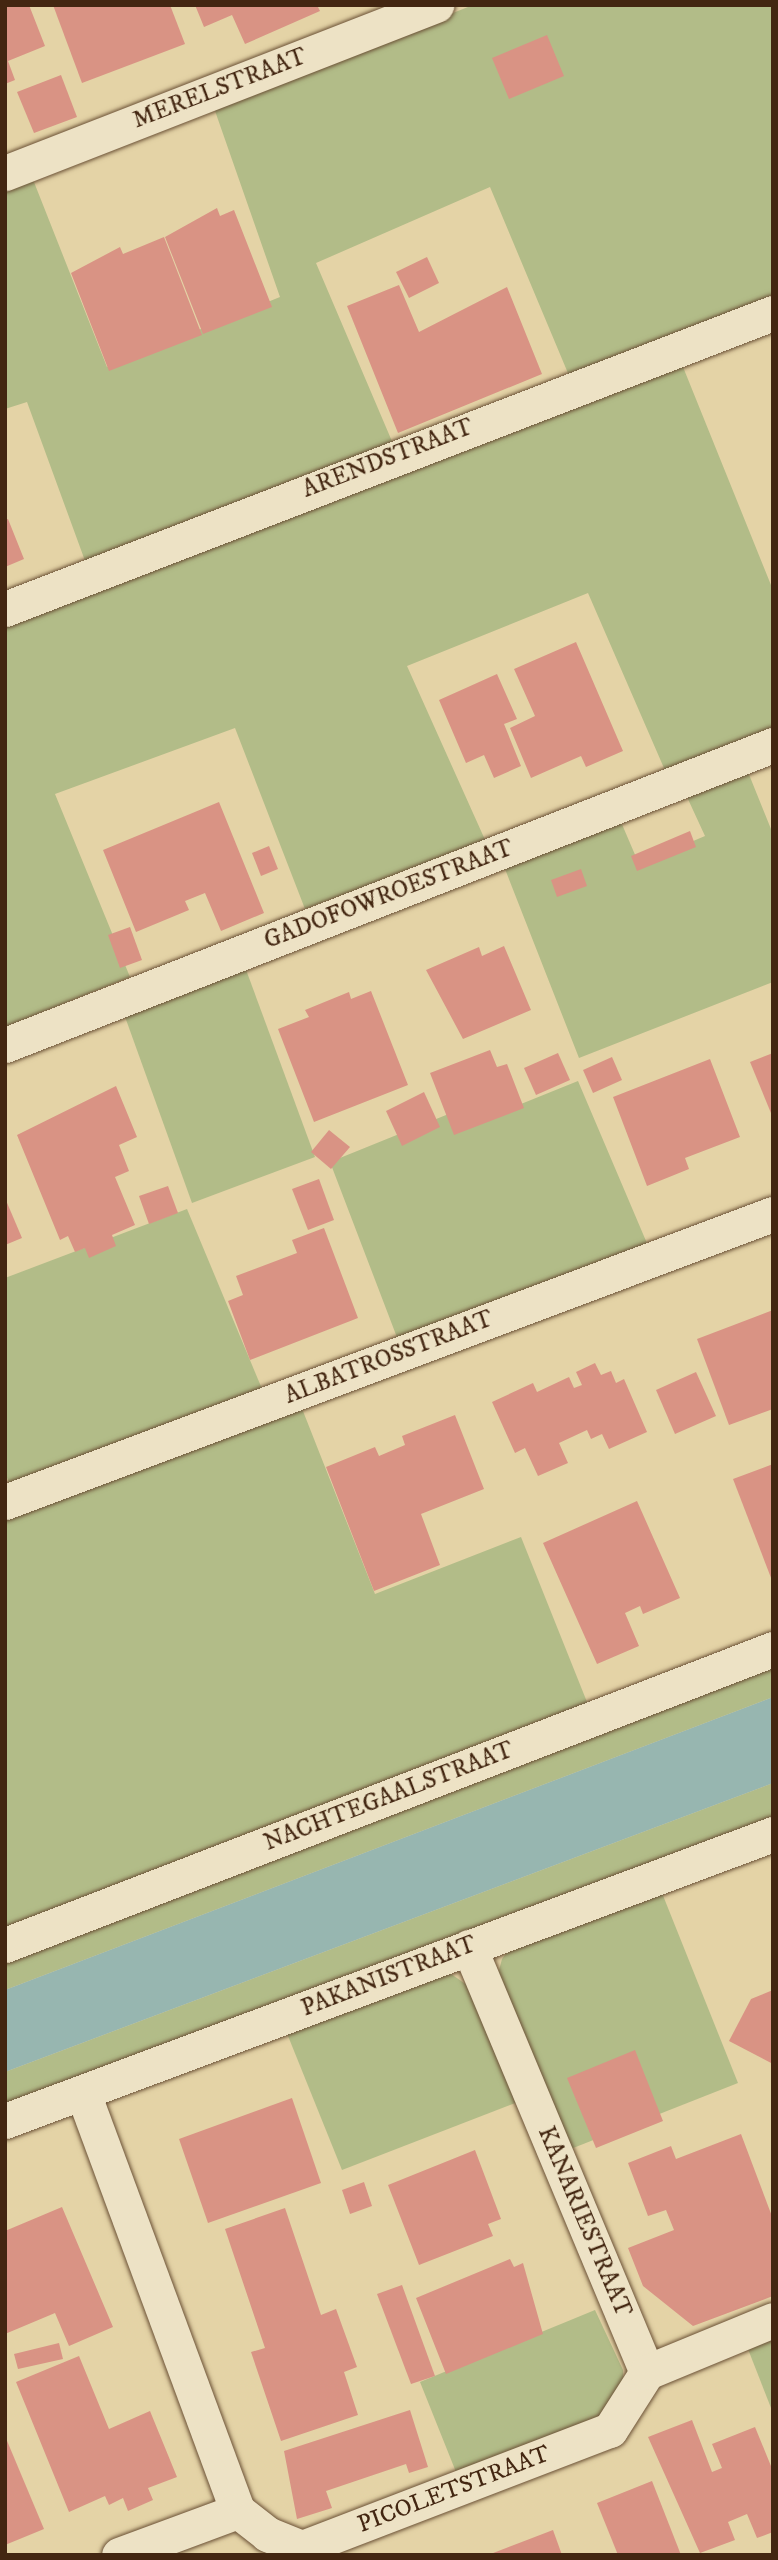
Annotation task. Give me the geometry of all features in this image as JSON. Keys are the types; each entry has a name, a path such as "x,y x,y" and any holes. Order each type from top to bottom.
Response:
{"street":[{"name":"MERELSTRAAT","path":"5,173 436,5"},
{"name":"ARENDSTRAAT","path":"5,609 773,313"},
{"name":"GADOFOWROESTRAAT","path":"5,1045 773,745"},
{"name":"ALBATROSSTRAAT","path":"5,1502 773,1214"},
{"name":"NACHTEGAALSTRAAT","path":"5,1945 773,1649"},
{"name":"PAKANISTRAAT","path":"5,2121 773,1833"},
{"name":"KANARIESTRAAT","path":"469,1947 647,2372"},
{"path":"83,2093 239,2511 119,2555"},
{"path":"647,2372 773,2320"},
{"name":"PICOLETSTRAAT","path":"239,2511 267,2534 302,2548 610,2430 647,2372"}],"green space":[{"path":"473,5 773,5 773,300 570,378 490,187 316,263 394,446 88,569 27,402 5,409 5,186 32,177 107,367 280,297 214,108"},
{"path":"679,357 773,590 773,733 667,775 588,593 407,666 486,842 305,909 235,728 55,794 130,977 5,1027 5,623"},
{"path":"748,772 773,834 773,982 579,1058 505,869 621,822 639,864 705,836 687,797"},
{"path":"245,967 315,1157 192,1203 124,1014"},
{"path":"578,1081 649,1248 398,1340 330,1162 451,1113 459,1129"},
{"path":"187,1209 265,1396 13,1492 5,1473 5,1278"},
{"path":"301,1406 375,1594 521,1537 589,1707 5,1931 5,1519"},
{"path":"773,1662 773,1697 5,1990 5,1956"},
{"path":"773,1783 773,1818 5,2103 5,2072"},
{"path":"658,1883 738,2083 563,2152 497,1978 502,1959 512,1945"},
{"path":"444,1969 474,1990 518,2102 342,2170 284,2026"},
{"path":"595,2310 623,2370 624,2392 602,2422 458,2477 420,2382"},
{"path":"773,2333 773,2413 746,2344"}],"water":[{"path":"773,1697 773,1783 5,2072 5,1990"}],"building":[{"path":"5,5 29,5 45,46 8,61 15,80 5,84"},
{"path":"53,5 170,5 185,44 82,83"},
{"path":"195,5 317,5 320,11 245,44 232,15 204,27"},
{"path":"547,35 564,76 509,99 492,58"},
{"path":"61,75 77,117 34,133 17,92"},
{"path":"217,208 220,216 234,210 272,307 203,334 165,237"},
{"path":"164,237 202,335 109,371 71,273 120,247 123,254"},
{"path":"427,257 439,283 409,298 396,272"},
{"path":"399,285 419,332 507,287 542,374 398,433 347,306"},
{"path":"8,519 24,559 5,567 5,520"},
{"path":"576,642 623,751 586,767 581,756 531,778 510,728 535,716 514,669"},
{"path":"497,674 517,719 504,724 521,766 494,778 484,755 466,763 439,700"},
{"path":"219,802 264,913 221,931 205,893 185,901 189,910 136,932 103,850"},
{"path":"690,831 696,847 637,871 631,856"},
{"path":"269,846 278,869 261,876 252,853"},
{"path":"581,869 587,886 557,897 551,880"},
{"path":"130,927 142,960 120,968 108,935"},
{"path":"504,946 531,1010 463,1039 426,970 479,947 482,956"},
{"path":"371,991 408,1085 314,1122 278,1029 309,1017 305,1010 349,992 351,999"},
{"path":"490,1050 497,1067 507,1064 524,1108 454,1135 430,1073"},
{"path":"558,1053 570,1080 536,1095 524,1068"},
{"path":"773,1053 773,1118 750,1062"},
{"path":"612,1057 622,1080 593,1093 583,1070"},
{"path":"710,1059 740,1137 685,1158 689,1169 647,1186 613,1097"},
{"path":"116,1086 137,1137 119,1145 129,1171 115,1177 135,1225 112,1235 116,1246 89,1258 85,1248 75,1252 68,1236 60,1240 17,1135"},
{"path":"424,1092 440,1127 402,1146 386,1111"},
{"path":"329,1130 350,1147 331,1169 311,1152"},
{"path":"319,1179 334,1220 308,1230 292,1189"},
{"path":"168,1186 178,1213 149,1224 139,1196"},
{"path":"5,1198 22,1238 5,1245"},
{"path":"324,1228 358,1318 250,1360 228,1301 243,1295 236,1276 297,1253 292,1240"},
{"path":"773,1310 773,1409 729,1425 697,1339"},
{"path":"595,1363 601,1375 611,1371 616,1383 624,1379 647,1432 609,1449 602,1434 591,1439 587,1430 559,1443 568,1463 538,1476 525,1448 515,1453 492,1402 533,1383 537,1392 569,1377 574,1388 582,1385 576,1372"},
{"path":"696,1372 716,1416 675,1434 656,1390"},
{"path":"455,1415 484,1489 421,1514 440,1565 374,1591 326,1467 375,1447 379,1456 405,1445 402,1436"},
{"path":"773,1464 773,1583 733,1479"},
{"path":"637,1501 680,1598 643,1614 640,1606 625,1613 639,1646 597,1664 543,1543"},
{"path":"773,1990 773,2064 729,2041 751,1999"},
{"path":"635,2050 663,2121 596,2148 567,2078"},
{"path":"292,2098 321,2183 208,2223 179,2139"},
{"path":"741,2134 773,2219 773,2296 693,2326 643,2286 628,2248 674,2230 666,2210 648,2216 628,2163 671,2146 676,2159"},
{"path":"475,2150 501,2219 488,2224 493,2236 419,2265 388,2185"},
{"path":"364,2182 372,2206 350,2214 342,2190"},
{"path":"62,2207 113,2327 69,2346 55,2313 5,2334 5,2231"},
{"path":"285,2208 321,2315 336,2309 357,2367 344,2372 358,2415 281,2441 251,2352 265,2348 225,2229"},
{"path":"510,2259 514,2267 523,2263 543,2334 446,2374 416,2298"},
{"path":"402,2285 435,2376 411,2384 377,2294"},
{"path":"59,2343 63,2359 18,2369 14,2354"},
{"path":"79,2356 109,2429 150,2411 177,2477 148,2488 153,2500 128,2511 123,2498 109,2505 105,2496 69,2512 16,2382"},
{"path":"410,2410 428,2467 409,2473 406,2464 326,2491 332,2508 297,2519 284,2451"},
{"path":"692,2420 712,2472 722,2468 712,2444 755,2427 773,2471 773,2532 757,2538 747,2514 728,2522 735,2540 700,2553 648,2437"},
{"path":"5,2436 44,2529 5,2545"},
{"path":"652,2481 681,2555 618,2555 597,2503"},
{"path":"553,2530 562,2555 488,2555"}]}
